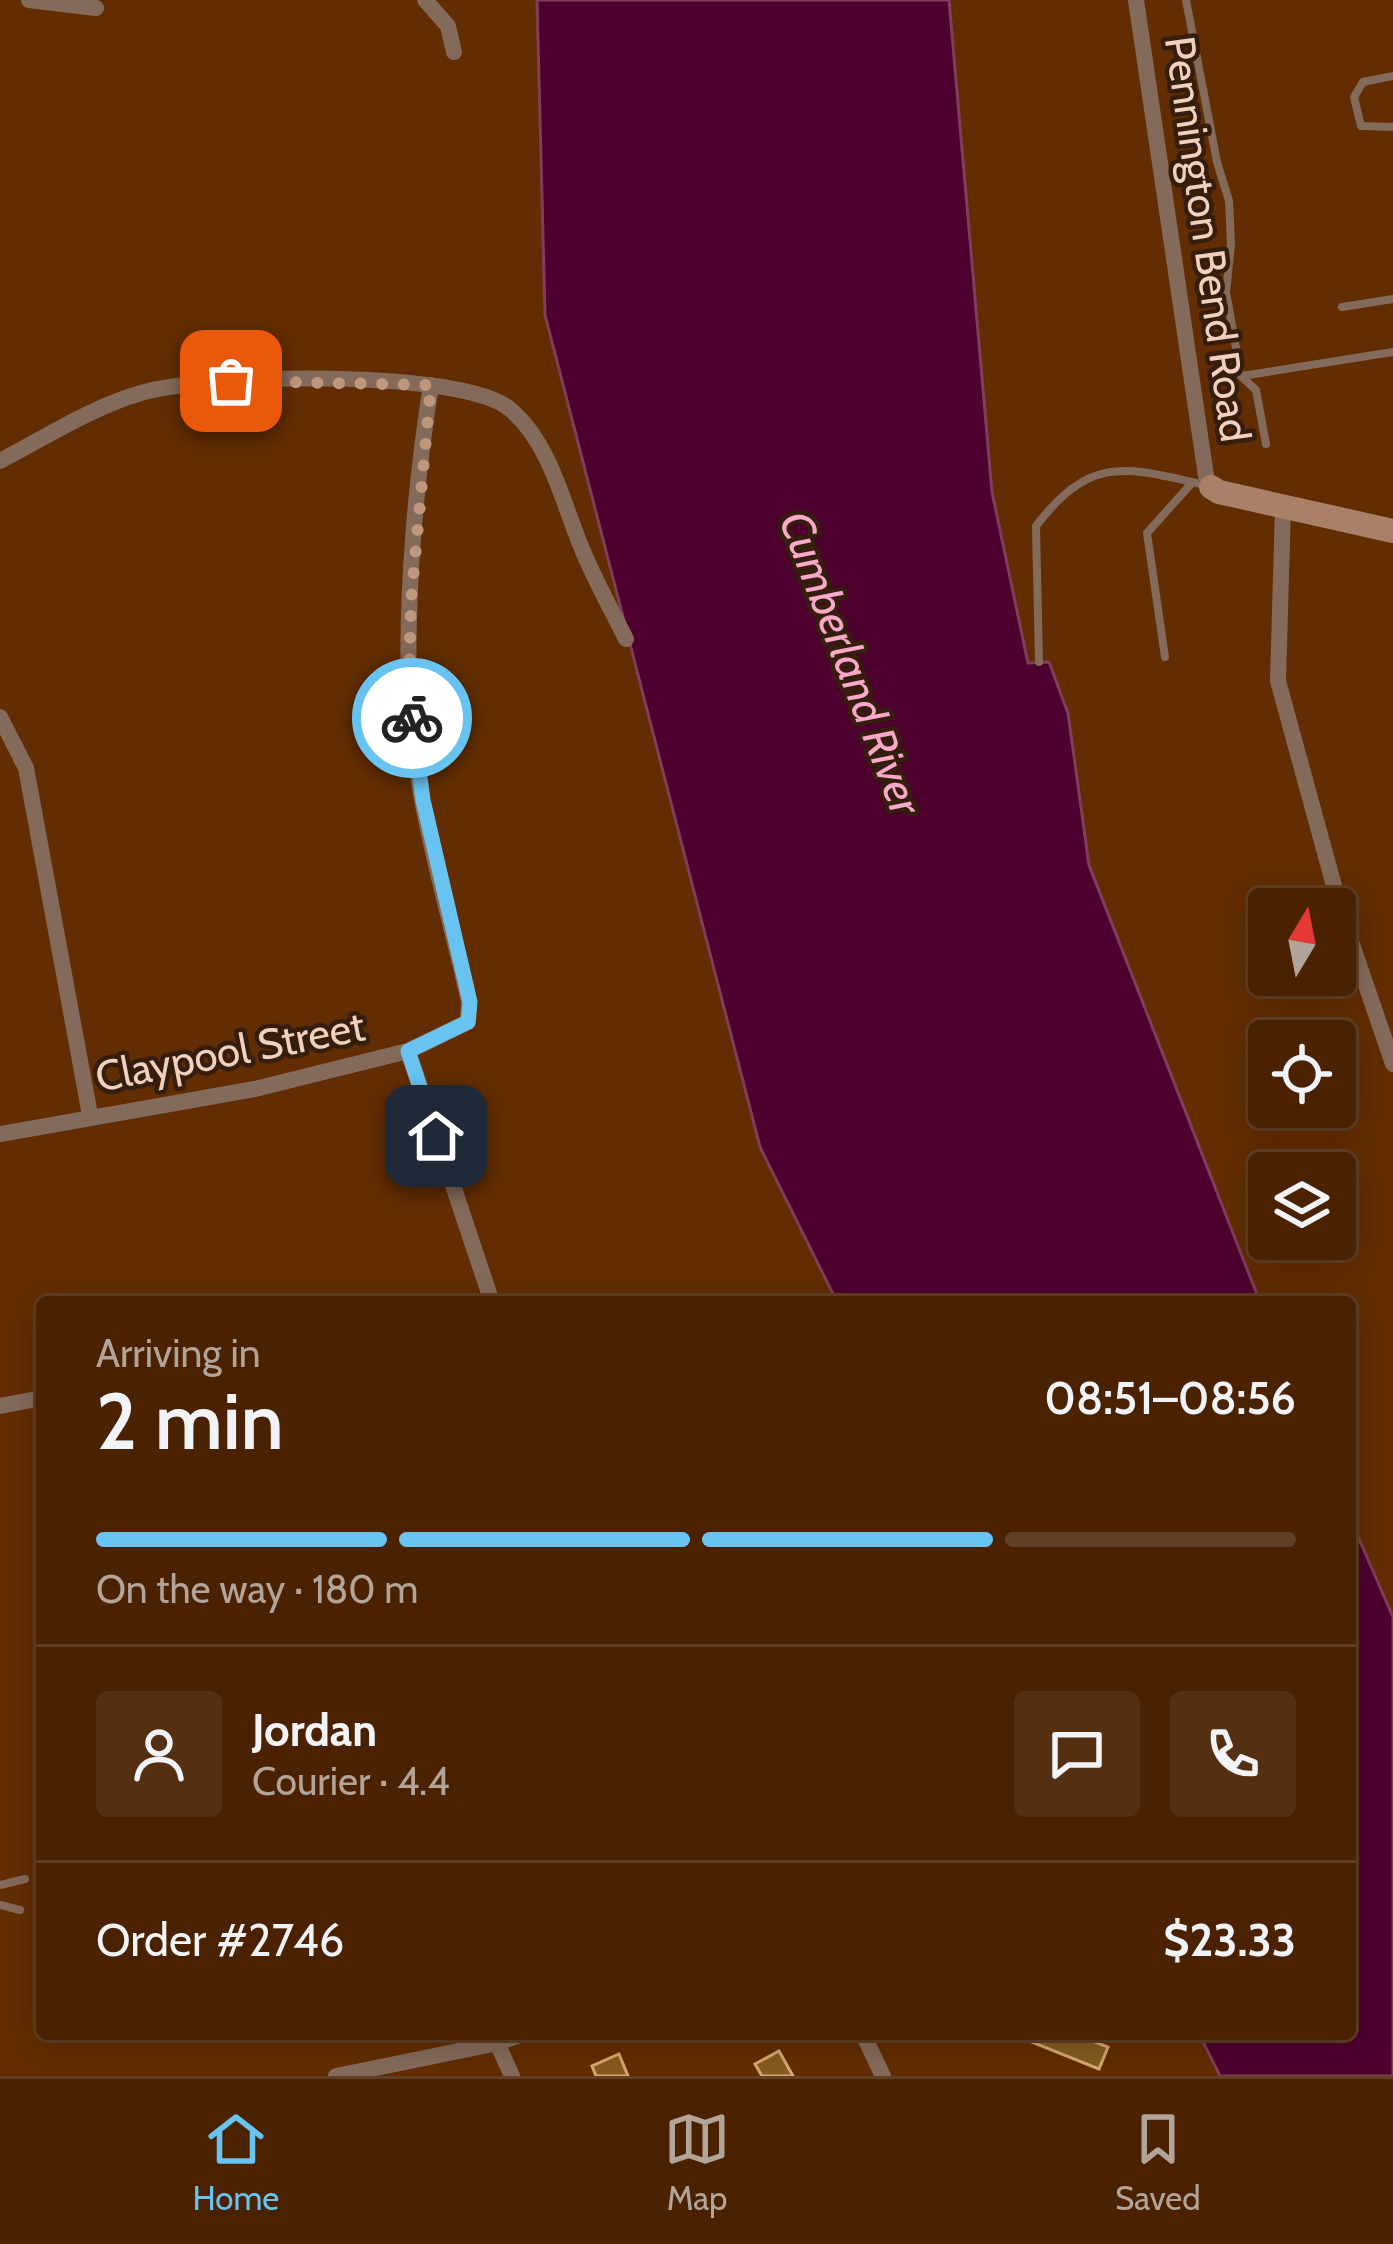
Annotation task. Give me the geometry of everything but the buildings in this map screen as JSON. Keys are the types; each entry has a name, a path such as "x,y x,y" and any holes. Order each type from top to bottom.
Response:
{"street":[{"path":"29,0 96,8"},
{"path":"425,0 448,26 454,52"},
{"name":"Pennington Bend Road","path":"1136,0 1206,476 1202,484"},
{"path":"0,461 140,393 203,381 356,381 483,393 507,406 536,437 626,639"},
{"name":"Claypool Street","path":"0,1134 255,1089 408,1051 468,1022 470,1002 423,800 409,689 411,601 431,385"},
{"path":"1202,484 1393,531"},
{"path":"1283,507 1278,681 1328,869 1393,1064"},
{"path":"0,717 26,768 90,1115"},
{"path":"408,1051 490,1296"},
{"path":"0,1406 36,1399"},
{"path":"336,2076 488,2040"},
{"path":"497,2040 512,2076"},
{"path":"866,2040 883,2076"}],"lane":[{"path":"1186,0 1228,201 1231,244 1226,292 1241,376 1256,390 1266,444"},
{"path":"1393,76 1363,82 1354,97 1361,127 1393,127"},
{"path":"1342,307 1393,298"},
{"path":"1241,376 1393,352"},
{"path":"1039,662 1036,526 1053,504 1091,474 1111,470 1202,484"},
{"path":"1165,658 1148,533 1202,484"},
{"path":"0,1885 26,1879"},
{"path":"0,1905 20,1910"}],"water":[{"name":"Cumberland River","path":"537,0 949,0 992,492 1028,663 1049,662 1068,713 1089,865 1258,1296 834,1296 760,1147 545,315"},
{"path":"1356,1532 1393,1617 1393,2076 1220,2076 1202,2040 1356,2040"}],"way so far":[{"path":"231,381 431,385 411,601 412,718"}],"route":[{"path":"412,718 423,800 470,1002 468,1022 408,1051 436,1136"}]}
